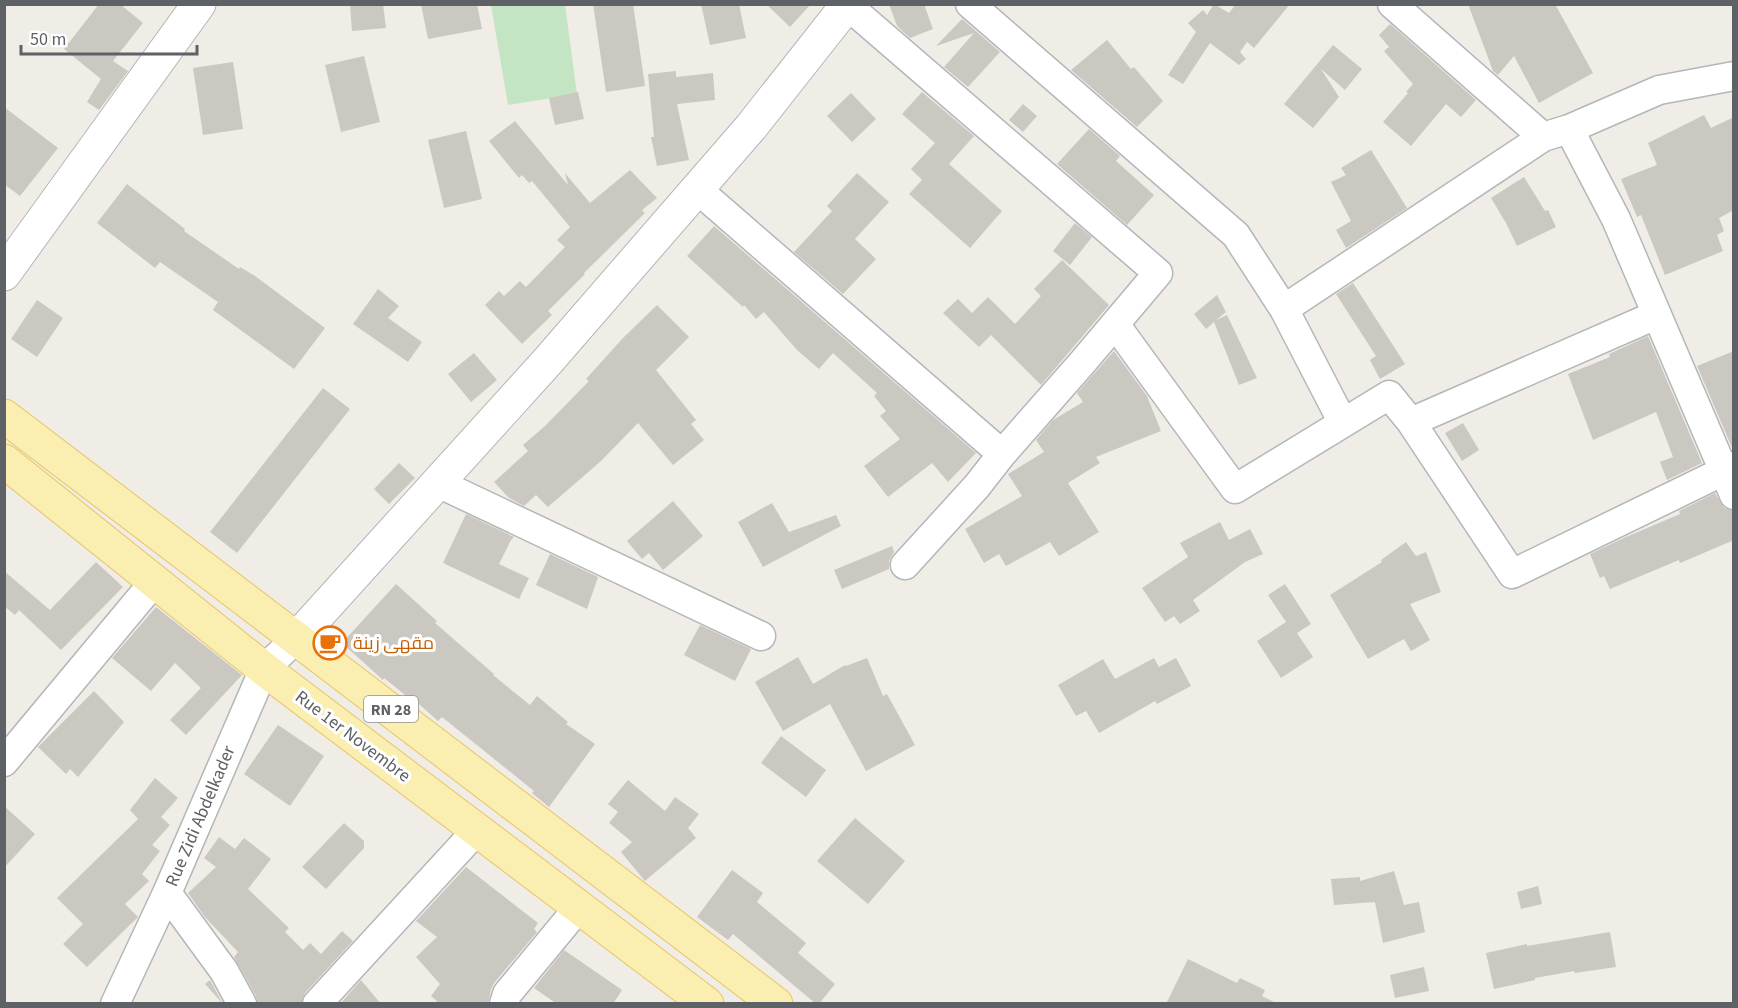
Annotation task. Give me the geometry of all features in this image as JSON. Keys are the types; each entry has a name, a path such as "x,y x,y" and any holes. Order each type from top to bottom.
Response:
{"main road":[{"name":"RN 28","path":"4,416 776,1004"},
{"name":"Rue 1er Novembre","path":"4,461 264,669 707,1004"}],"street":[{"path":"4,274 199,4"},
{"path":"970,4 1236,236 1284,309 1343,423"},
{"path":"1115,324 1235,489 1389,394 1411,422 1512,574 1730,477 1656,315 1616,219 1556,133 1392,4"},
{"path":"297,638 547,362 751,127 848,5 1158,273 977,486 905,565"},
{"path":"1284,309 1556,133 1659,90 1734,76"},
{"path":"697,189 1002,454"},
{"path":"1411,422 1656,315"},
{"path":"438,483 761,636"},
{"path":"4,762 154,582"},
{"name":"Rue Zidi Abdelkader","path":"115,1004 167,893 264,669 297,638"},
{"path":"317,1004 477,830"},
{"path":"167,893 224,971 242,1004"},
{"path":"504,1004 507,994 579,907"}],"green space":[{"path":"491,5 565,5 577,94 508,105"}],"building":[{"path":"99,4 120,4 143,23 113,61 128,71 99,110 87,102 101,79 64,49"},
{"path":"350,4 383,4 386,28 352,31"},
{"path":"421,4 477,4 482,29 428,39"},
{"path":"593,4 633,4 645,86 606,92"},
{"path":"701,4 739,4 746,38 710,45"},
{"path":"766,4 811,4 790,27"},
{"path":"889,4 924,4 933,29 910,38 897,26"},
{"path":"1214,4 1229,13 1236,4 1290,4 1254,48 1247,42 1240,52 1246,59 1239,65 1210,43 1183,84 1168,75 1196,32 1188,23 1203,10 1207,15"},
{"path":"1468,4 1555,4 1593,73 1539,103 1514,56 1498,75 1493,71"},
{"path":"962,19 1000,52 968,87 944,67 974,33 936,46"},
{"path":"1390,24 1476,100 1461,117 1446,104 1411,146 1383,122 1413,84 1384,51 1389,47 1379,35"},
{"path":"1107,40 1131,69 1134,67 1163,101 1137,127 1071,70"},
{"path":"1333,45 1362,69 1345,90 1321,69 1339,97 1313,128 1284,104"},
{"path":"364,56 380,122 341,132 325,65"},
{"path":"233,62 243,129 203,135 193,68"},
{"path":"676,71 676,77 713,73 715,100 677,104 689,160 657,166 651,137 654,137 648,74"},
{"path":"578,92 584,119 555,125 549,98"},
{"path":"922,92 974,136 949,164 1002,211 970,248 909,194 922,180 911,169 935,143 902,114"},
{"path":"851,93 876,119 852,142 827,116"},
{"path":"1023,104 1037,116 1023,132 1009,120"},
{"path":"4,107 58,148 20,196 4,184"},
{"path":"1704,115 1711,128 1734,117 1734,210 1719,218 1724,231 1717,235 1723,251 1665,275 1641,215 1637,217 1621,179 1657,165 1648,143"},
{"path":"515,121 568,185 565,173 590,203 630,170 657,198 642,210 645,213 548,311 552,315 522,344 485,305 499,291 504,296 520,281 526,287 565,247 557,240 570,227 532,181 529,183 522,175 519,178 489,141"},
{"path":"1089,129 1120,156 1116,161 1154,195 1127,225 1057,164"},
{"path":"466,131 482,199 444,208 428,140"},
{"path":"1371,150 1407,208 1346,248 1336,230 1351,221 1331,182 1346,175 1341,168"},
{"path":"857,173 889,202 855,239 876,259 843,294 794,252 832,211 827,206"},
{"path":"1524,177 1545,211 1548,210 1556,227 1517,246 1491,198"},
{"path":"127,184 185,229 184,231 239,269 240,267 255,276 325,328 294,369 213,310 218,302 160,262 155,268 97,223"},
{"path":"1075,223 1092,237 1070,265 1053,251"},
{"path":"714,226 976,453 948,482 932,463 888,497 864,466 900,439 880,416 886,411 874,396 877,393 833,353 819,369 797,350 764,312 756,319 744,305 743,307 687,256"},
{"path":"1062,260 1109,305 1041,385 991,335 979,347 943,313 958,299 972,313 988,297 1015,324 1041,296 1034,289"},
{"path":"1353,283 1405,364 1380,379 1370,360 1376,356 1336,294"},
{"path":"378,289 399,306 388,318 422,342 408,362 353,324"},
{"path":"1217,295 1226,312 1216,320 1227,315 1257,378 1239,385 1214,322 1206,329 1194,314"},
{"path":"37,300 63,318 37,357 11,339"},
{"path":"657,305 689,337 656,370 696,420 691,424 704,440 673,465 638,423 601,461 548,507 536,495 524,506 509,498 494,482 528,451 523,445 589,381 586,379"},
{"path":"1648,336 1702,463 1667,480 1660,462 1673,457 1656,412 1593,440 1568,374 1610,357 1609,354"},
{"path":"1114,351 1147,396 1161,431 1096,457 1100,463 1068,483 1099,532 1059,556 1050,542 1006,566 999,554 984,563 965,529 1022,496 1008,474 1044,452 1036,440 1053,420 1083,402 1077,393"},
{"path":"1734,351 1734,450 1733,450 1697,366"},
{"path":"474,353 497,380 471,402 448,374"},
{"path":"323,388 350,409 237,553 210,532"},
{"path":"1463,423 1479,450 1462,461 1445,433"},
{"path":"399,463 415,478 389,504 374,489"},
{"path":"1715,493 1724,508 1734,511 1734,540 1610,589 1604,576 1600,578 1590,554 1680,514 1679,511"},
{"path":"673,501 703,536 663,570 649,553 642,559 627,541"},
{"path":"772,503 789,532 836,515 841,526 763,567 738,522"},
{"path":"466,514 514,537 499,564 529,578 519,599 443,563"},
{"path":"1220,522 1229,540 1250,529 1263,554 1245,562 1193,600 1200,611 1180,624 1174,616 1165,622 1142,588 1188,557 1180,543"},
{"path":"1406,542 1416,556 1426,552 1441,592 1410,604 1430,640 1411,651 1404,639 1368,659 1330,595 1382,562 1381,560"},
{"path":"892,546 894,552 889,561 889,569 842,589 834,570"},
{"path":"550,554 598,577 587,609 536,585"},
{"path":"96,562 123,587 61,650 19,610 15,615 4,606 4,571 50,610"},
{"path":"396,584 437,621 435,623 530,705 537,696 568,722 566,724 595,744 549,807 532,793 534,791 442,717 438,721 410,696 409,698 384,678 383,680 342,643"},
{"path":"1285,584 1311,624 1297,633 1313,657 1281,678 1257,641 1286,622 1268,595"},
{"path":"156,607 242,675 186,735 170,720 201,688 175,663 151,691 112,658"},
{"path":"700,625 751,649 735,681 684,655"},
{"path":"798,657 813,684 845,665 867,658 883,696 887,694 915,745 866,771 830,704 783,731 755,682"},
{"path":"1154,658 1159,667 1176,658 1191,686 1157,704 1155,701 1099,733 1086,711 1076,716 1058,685 1103,659 1115,679"},
{"path":"94,691 124,722 78,777 70,769 66,774 38,747"},
{"path":"278,725 324,756 290,806 244,774"},
{"path":"781,736 826,770 806,797 761,763"},
{"path":"155,778 178,798 161,817 170,825 152,845 160,851 142,874 149,881 125,904 138,917 87,967 63,944 83,924 57,898 138,819 130,810"},
{"path":"628,780 665,811 675,797 699,814 688,828 696,838 645,881 621,852 632,842 609,823 618,812 608,804"},
{"path":"4,806 35,834 4,868"},
{"path":"855,818 905,861 868,904 817,861"},
{"path":"344,823 364,841 364,848 326,889 302,867"},
{"path":"219,837 235,849 244,838 271,859 248,889 289,928 285,932 303,950 310,943 321,954 342,931 353,941 305,993 301,1004 258,1004 256,996 234,957 238,952 204,916 188,893 216,867 204,858"},
{"path":"466,867 538,923 534,929 537,932 494,983 488,1004 440,1004 431,996 440,984 416,957 437,937 416,921"},
{"path":"732,870 763,893 757,902 806,943 798,953 835,984 819,1004 816,1004 733,934 728,940 697,917"},
{"path":"1394,871 1404,905 1419,902 1425,932 1383,943 1375,902 1334,905 1331,879 1360,877 1360,881"},
{"path":"1538,886 1542,904 1521,909 1517,892"},
{"path":"1610,932 1616,967 1535,978 1535,980 1494,989 1486,953 1527,944 1527,946"},
{"path":"564,950 622,990 613,1004 557,1004 534,988"},
{"path":"1188,959 1237,983 1240,978 1265,990 1262,996 1278,1004 1166,1004"},
{"path":"1424,967 1429,991 1395,998 1390,975"},
{"path":"210,980 223,1004 205,984"},
{"path":"361,980 381,1004 340,1004"}],"place":[{"name":"مقهى زينة","path":"330,643"}]}
